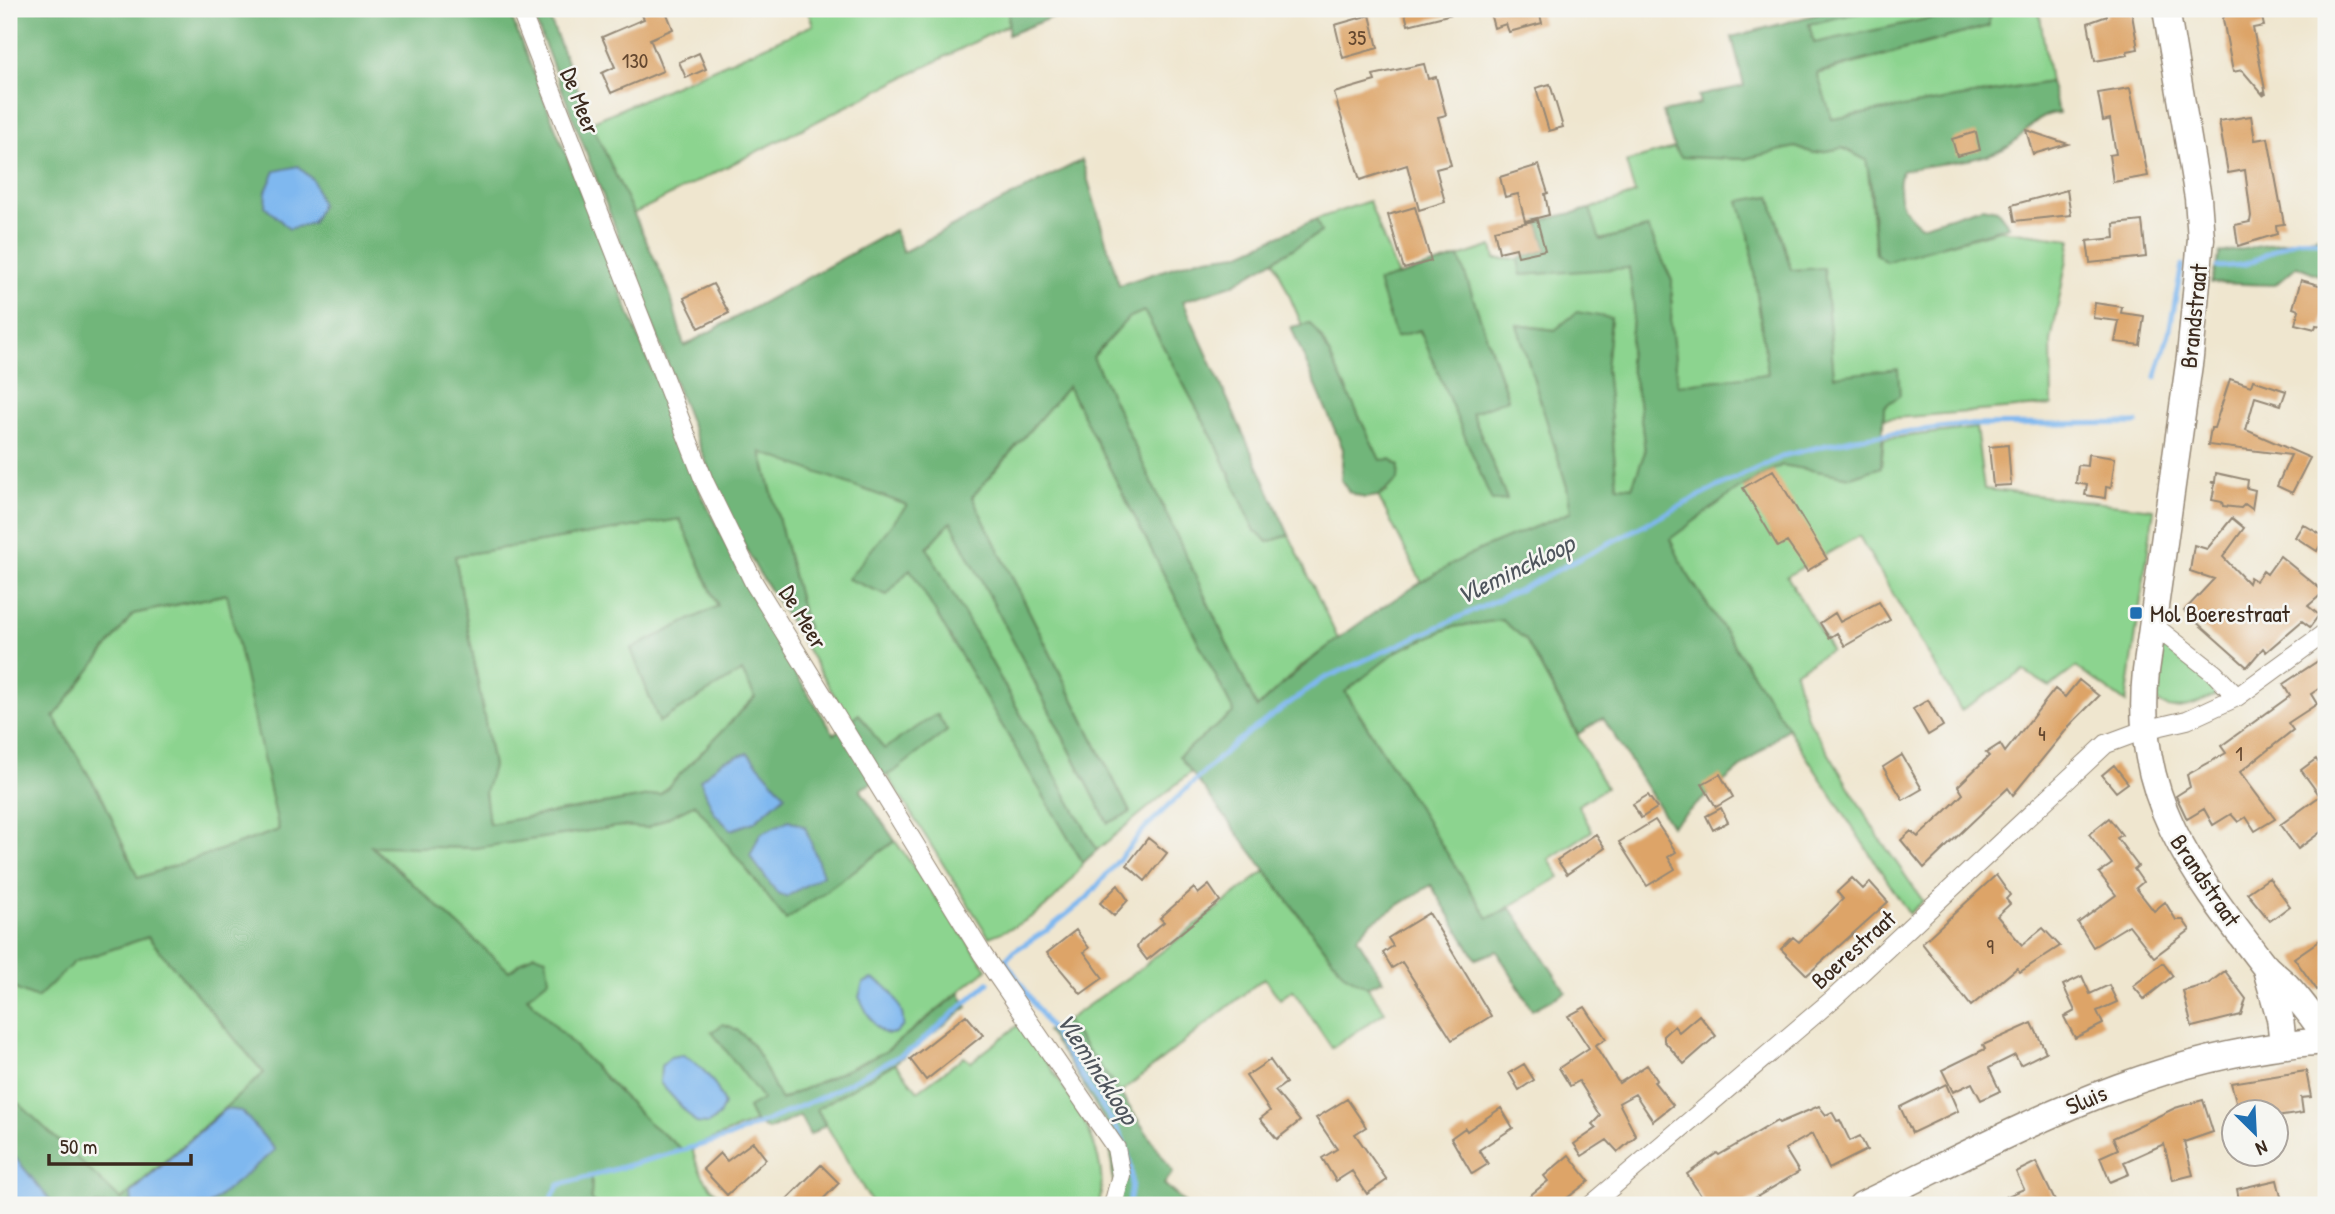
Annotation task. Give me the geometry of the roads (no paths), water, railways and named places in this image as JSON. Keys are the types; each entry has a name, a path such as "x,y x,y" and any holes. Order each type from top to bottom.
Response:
{"street":[{"name":"De Meer","path":"520,9 705,483 754,583 983,954 1115,1147 1121,1175 1113,1205"},
{"name":"Brandstraat","path":"2166,9 2198,198 2201,239 2190,356 2143,700 2150,771 2176,839 2189,863 2264,966 2286,986 2326,1039"},
{"path":"2152,624 2214,673 2237,697"},
{"name":"Boerestraat","path":"1591,1205 1920,922 2106,744 2144,730 2187,720 2237,697 2326,632"},
{"name":"Brandstraat","path":"2264,966 2280,1018 2283,1044"},
{"name":"Sluis","path":"1861,1205 2111,1087 2161,1070 2283,1044 2326,1039"}],"water":[{"path":"298,166 313,180 321,205 312,223 289,229 265,206 266,191 275,171"},
{"path":"748,753 785,795 754,822 731,830 714,813 700,780 722,761"},
{"path":"789,820 805,827 823,875 786,897 777,893 750,856 760,834"},
{"path":"872,979 890,991 899,1004 903,1026 895,1032 889,1034 876,1027 859,997 863,983"},
{"path":"683,1055 697,1064 708,1076 724,1105 718,1117 708,1124 696,1123 660,1083 661,1066 671,1057"},
{"path":"225,1109 242,1111 275,1150 209,1205 132,1205 131,1193"},
{"path":"9,1149 10,1151 54,1205 9,1205"}],"waterway":[{"name":"Vleminckloop","path":"2217,267 2245,264 2294,241 2315,241 2326,245"},
{"name":"Vleminckloop","path":"2156,377 2169,333 2182,265"},
{"name":"Vleminckloop","path":"1002,964 1014,951 1047,930 1087,898 1145,828 1236,742 1321,680 1517,591 1717,487 1786,455 1856,438 1964,425 2137,423"},
{"name":"Vleminckloop","path":"1005,960 1121,1135 1131,1170 1132,1187 1128,1205"},
{"path":"548,1205 559,1185 729,1137 822,1097 914,1048 988,983"}],"place":[{"name":"Mol Boerestraat","path":"2136,613"}]}
